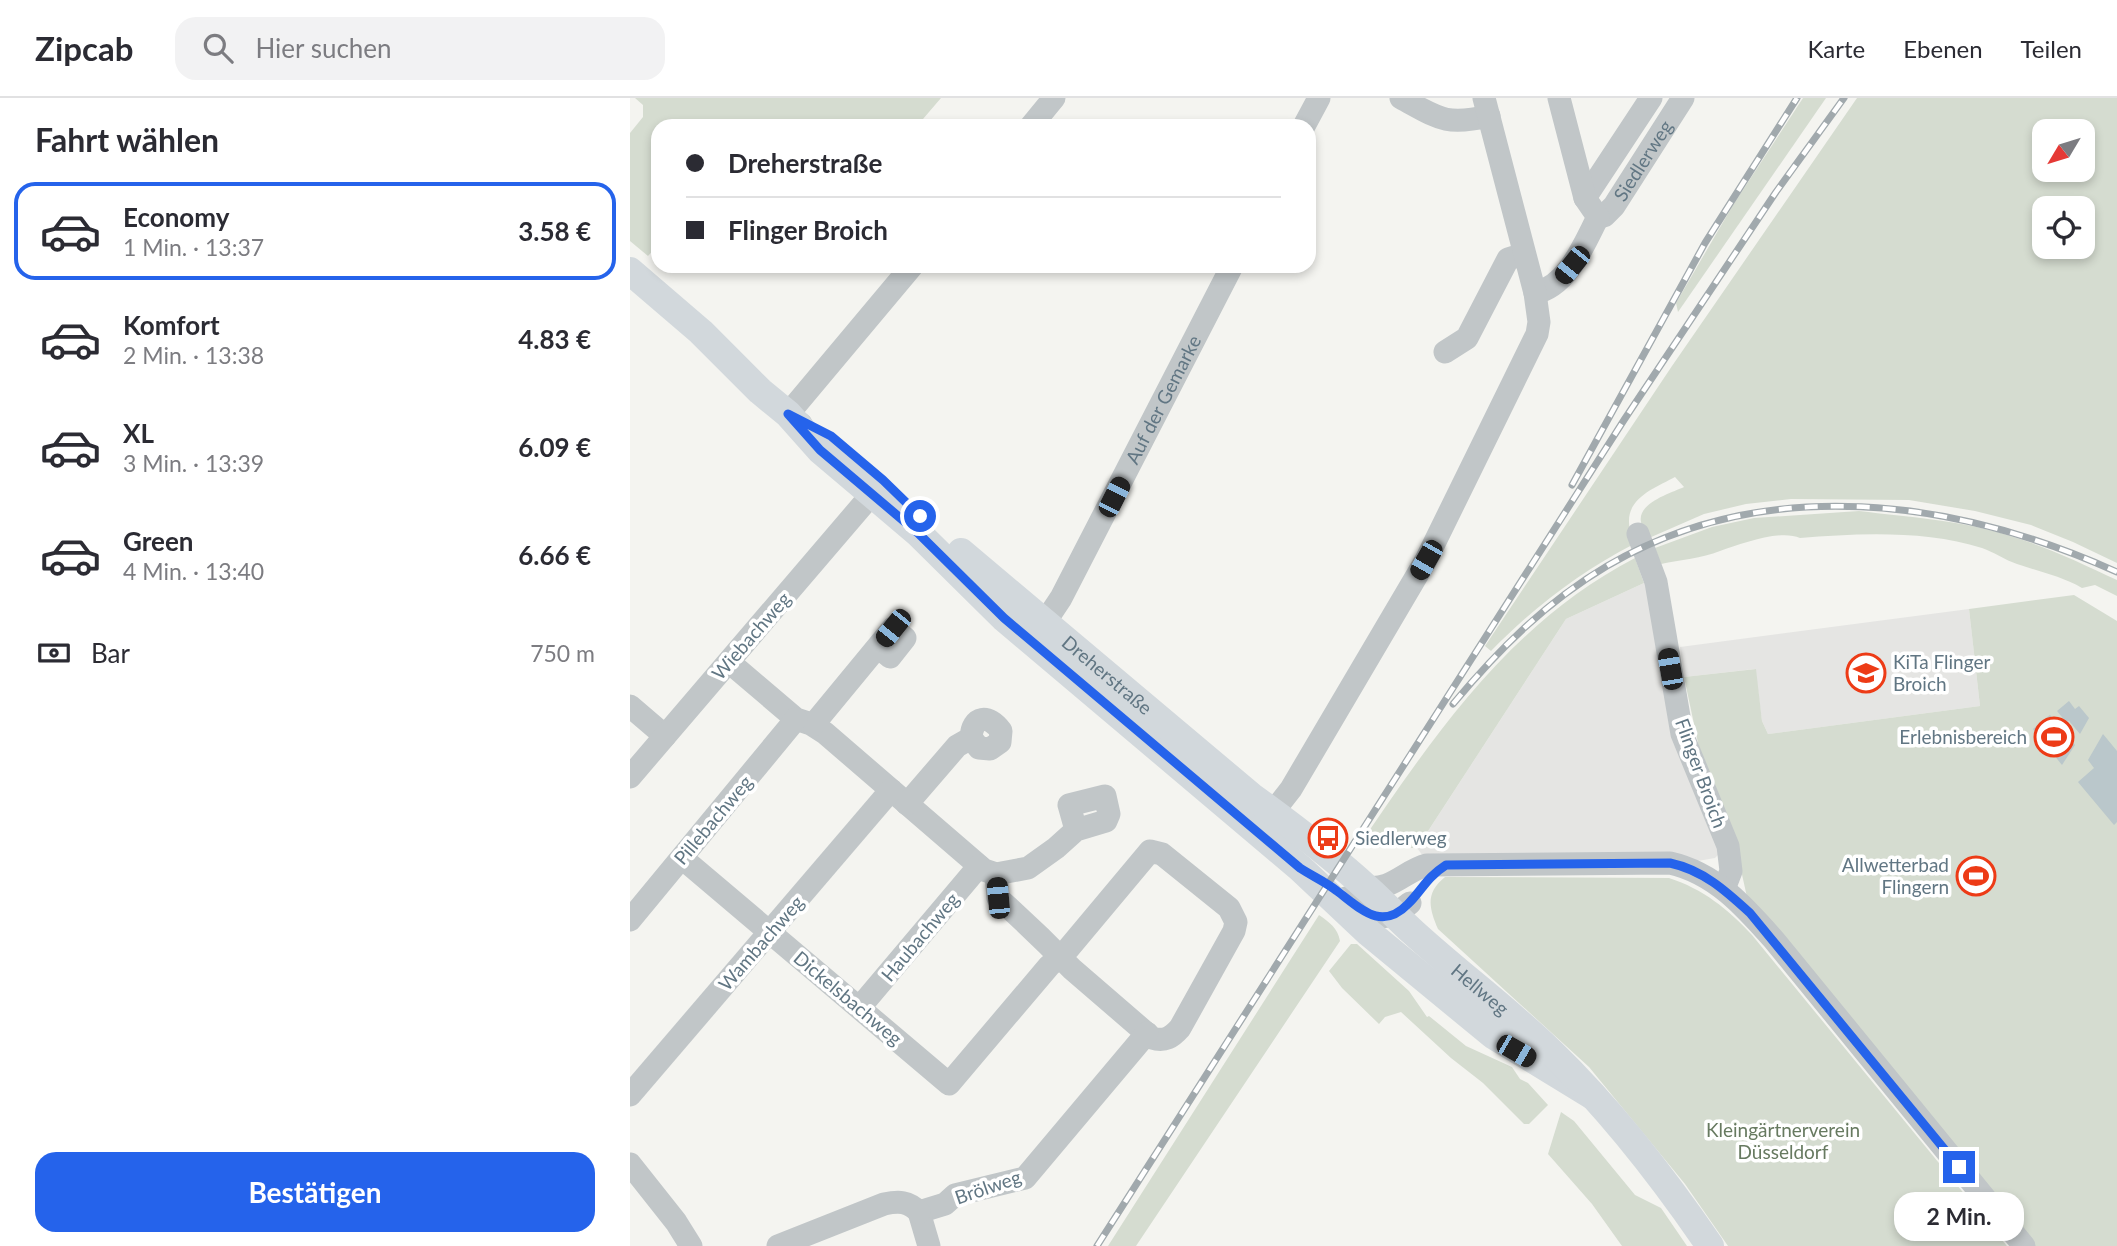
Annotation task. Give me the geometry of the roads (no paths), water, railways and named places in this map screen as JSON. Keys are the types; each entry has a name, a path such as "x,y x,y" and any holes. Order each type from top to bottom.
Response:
{"main road":[{"name":"Dreherstraße","path":"630,271 701,332 760,391 788,414 820,450 1038,631 1251,796 1264,821"},
{"name":"Dreherstraße","path":"788,414 831,436 883,480 1038,631"},
{"name":"Hellweg","path":"1264,821 1300,868 1395,954 1493,1035 1593,1096"},
{"name":"Hellweg","path":"1264,821 1390,902 1415,934 1531,1033 1593,1096 1662,1178 1710,1246"}],"street":[{"path":"1037,119 1054,98"},
{"path":"1308,119 1319,98"},
{"path":"1401,98 1441,120 1475,120 1486,107"},
{"path":"1559,98 1592,208"},
{"name":"Siedlerweg","path":"1535,293 1545,291 1572,265 1592,208 1651,98"},
{"name":"Siedlerweg","path":"1592,208 1604,216 1614,206 1683,98"},
{"path":"1264,821 1291,789 1426,560 1534,345 1539,322 1535,293 1486,107"},
{"path":"1444,352 1466,338 1508,259 1524,254"},
{"path":"788,414 906,273"},
{"name":"Auf der Gemarke","path":"1038,631 1061,598 1228,273"},
{"name":"Dreherstraße","path":"872,494 877,490 883,491 941,536"},
{"name":"Wiebachweg","path":"630,776 872,494"},
{"name":"Flinger Broich","path":"1638,534 1656,582 1682,734 1728,846 1731,871 1724,889"},
{"name":"Pillebachweg","path":"630,920 805,722 878,647"},
{"path":"729,662 988,870 998,898 1052,946 1060,957 1147,1033 1159,1040 1168,1039 1180,1028 1234,931 1236,922 1229,908 1162,854 1150,851 1060,957"},
{"path":"630,706 665,736"},
{"name":"Wambachweg","path":"630,1095 770,933 899,797 957,746 971,738"},
{"path":"988,870 1028,868 1076,830"},
{"name":"Dickelsbachweg","path":"682,858 949,1084 1049,966 1060,957"},
{"path":"1395,954 1390,939 1390,902 1446,865 1670,863 1700,873 1724,889 1774,940 2024,1246"},
{"name":"Hellweg","path":"1300,868 1336,890 1365,913 1390,902"},
{"name":"Haubachweg","path":"860,1007 988,870"},
{"name":"Brölweg","path":"919,1212 945,1203 956,1195 1025,1178 1147,1033"},
{"path":"630,1164 676,1222 691,1246"},
{"path":"778,1246 897,1201 908,1203 919,1212 929,1246"}],"railway":[{"path":"1572,485 1705,243 1797,98"},
{"path":"1097,1246 1624,420 1776,192 1844,98"},
{"path":"1453,704 1524,628 1585,580 1607,566 1668,537 1731,517 1796,508 1861,507 1926,514 1991,527 2055,547 2117,572"}],"place":[{"name":"KiTa Flinger Broich","path":"1866,673"},
{"name":"Erlebnisbereich","path":"2054,737"},
{"name":"Siedlerweg","path":"1328,838"},
{"name":"Allwetterbad Flingern","path":"1976,876"}],"park label":[{"name":"Kleingärtnerverein Düsseldorf","path":"1783,1141"}]}
